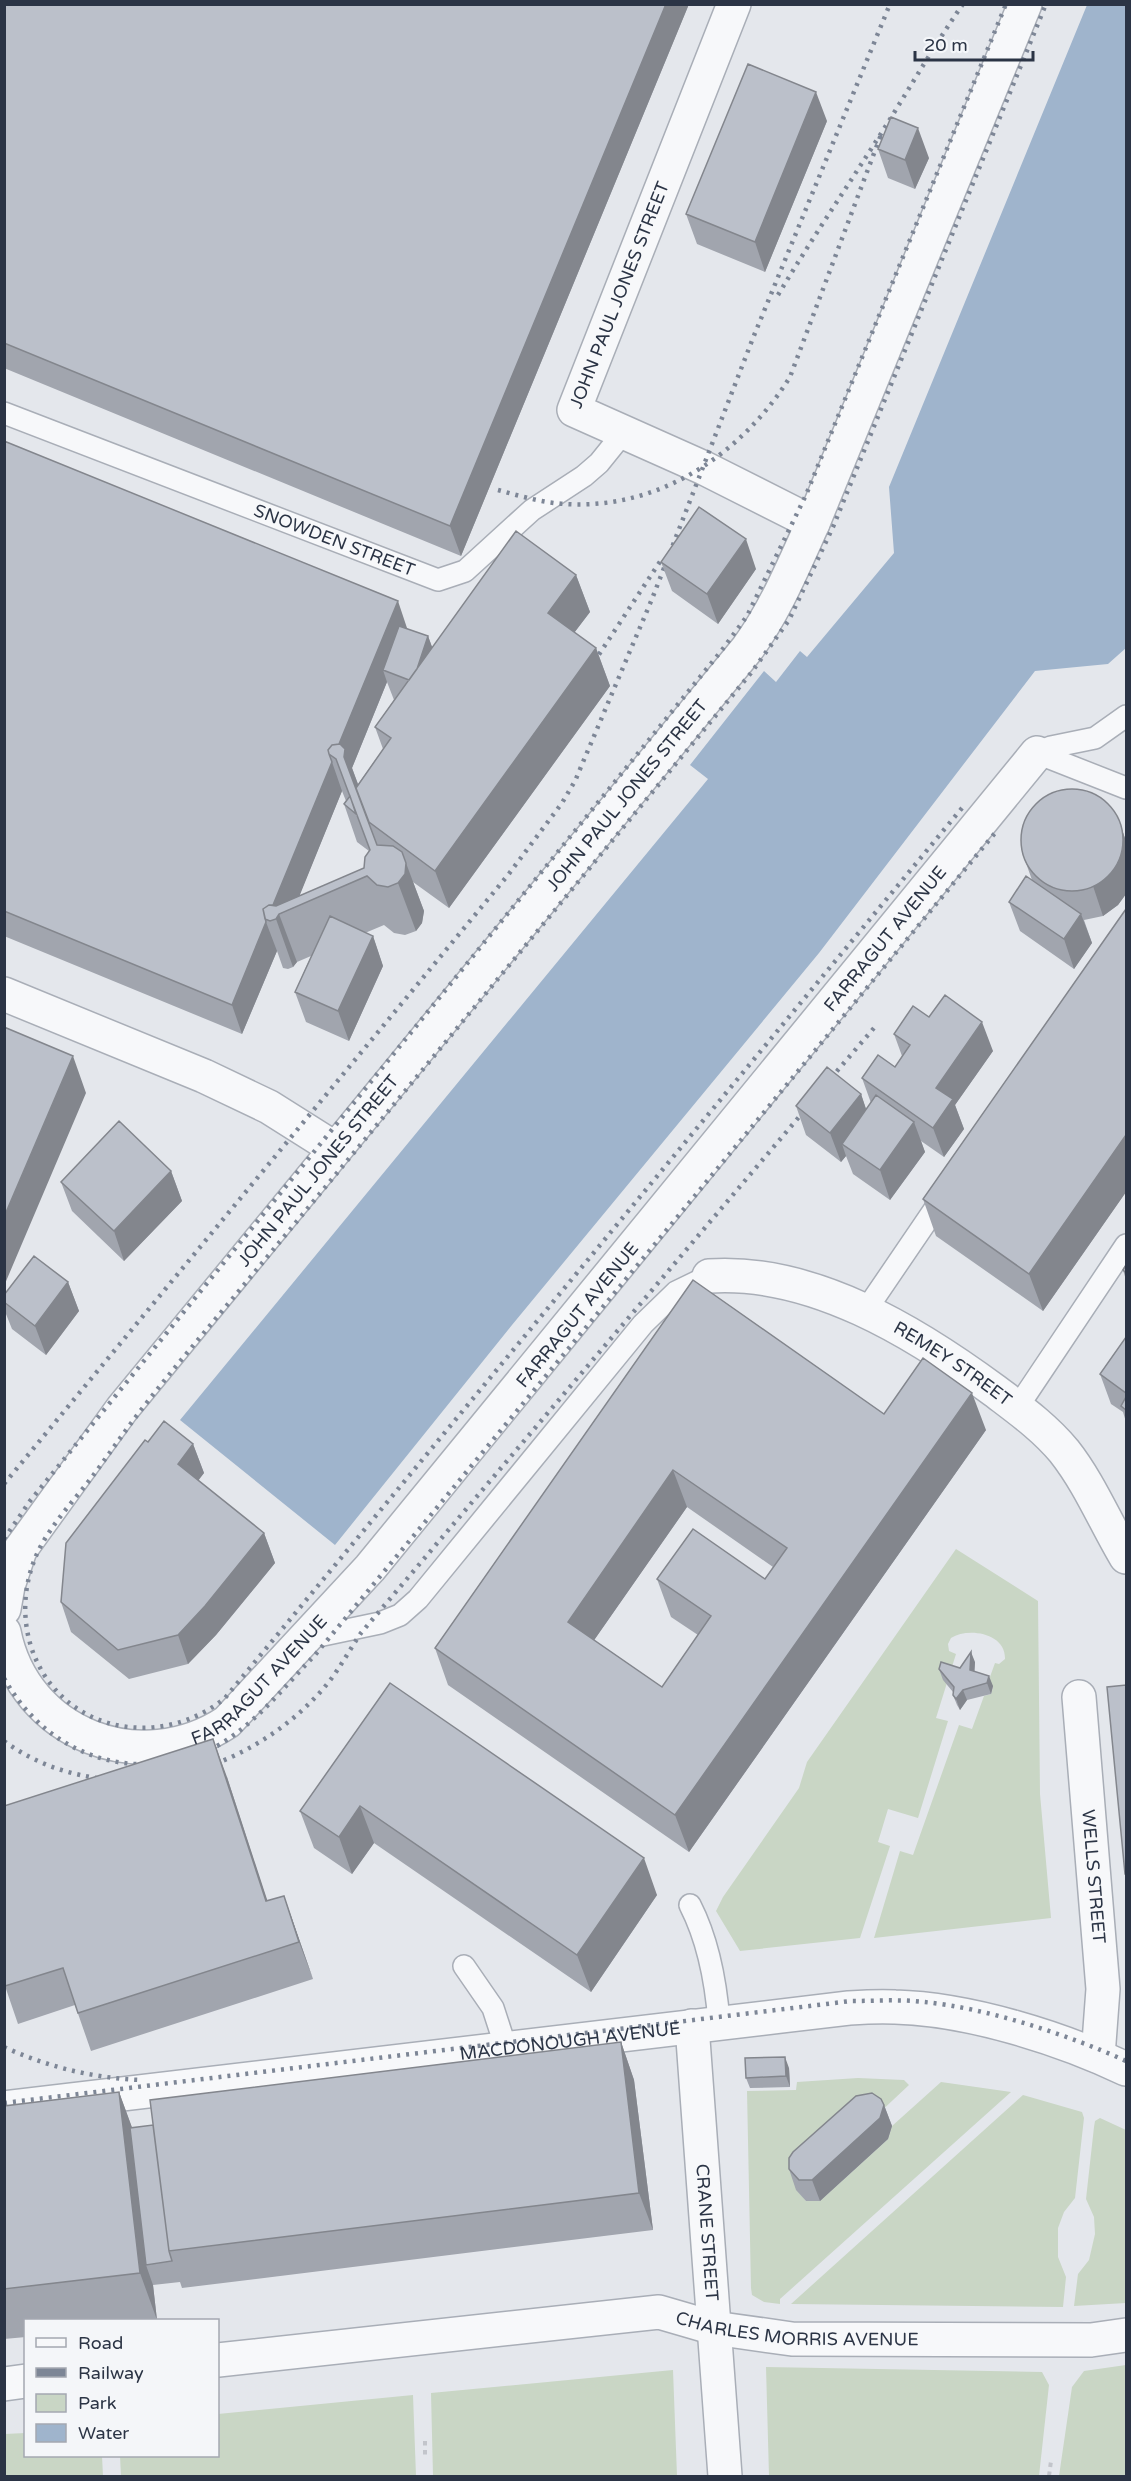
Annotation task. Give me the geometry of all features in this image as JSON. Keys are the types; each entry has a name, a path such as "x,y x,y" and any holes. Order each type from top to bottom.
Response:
{"street":[{"name":"JOHN PAUL JONES STREET","path":"4,1609 10,1547 334,1148 747,649 762,628 778,598 813,523 704,468 574,410 734,4"},
{"path":"813,523 1025,4"},
{"name":"FARRAGUT AVENUE","path":"4,1632 10,1658 22,1682 54,1716 79,1731 109,1743 153,1747 182,1744 213,1732 226,1722 370,1568 1036,753"},
{"path":"4,994 215,1082 269,1107 334,1148"},
{"name":"REMEY STREET","path":"709,1276 733,1275 784,1283 866,1310 965,1369 1034,1420 1048,1435 1083,1477 1126,1557"},
{"name":"WELLS STREET","path":"1079,1696 1103,1989 1112,2063"},
{"name":"MACDONOUGH AVENUE","path":"4,2108 849,2007 906,2007 961,2014 1043,2037 1112,2063"},
{"name":"CRANE STREET","path":"705,2024 714,2328 718,2356 725,2476"},
{"name":"CHARLES MORRIS AVENUE","path":"219,2360 659,2312 714,2328 792,2339 1091,2340 1126,2335"},
{"path":"4,2384 24,2381"}],"lane":[{"name":"SNOWDEN STREET","path":"4,413 438,580 465,571 532,510 599,463 607,456 624,432"},
{"path":"1036,753 1051,747 1095,738 1126,716"},
{"path":"1036,753 1126,788"},
{"path":"866,1310 959,1173"},
{"path":"1017,1408 1126,1245"},
{"path":"303,1639 380,1623 406,1610 426,1590 643,1324 676,1292 709,1276"},
{"path":"690,1905 700,1924 709,1961 705,2024"},
{"path":"464,1966 493,2007 506,2048"}],"path":[{"path":"425,2441 426,2457"},
{"path":"1049,2476 1051,2461"}],"green space":[{"path":"956,1549 1038,1601 1040,1794 1051,1918 874,1938 900,1851 913,1855 959,1725 972,1729 984,1696 991,1694 993,1687 987,1685 995,1663 999,1664 1005,1659 1004,1650 993,1638 967,1633 951,1638 948,1644 949,1651 956,1654 936,1718 948,1721 918,1818 888,1809 878,1842 890,1846 860,1938 740,1951 716,1911 723,1897 799,1788 807,1762"},
{"path":"858,2078 904,2080 909,2085 797,2190 806,2201 820,2201 888,2139 892,2126 941,2082 1011,2092 780,2299 780,2304 764,2302 752,2295 751,2288 747,2091 796,2090 797,2082"},
{"path":"1023,2095 1082,2112 1084,2118 1075,2198 1064,2212 1058,2228 1058,2257 1066,2277 1063,2307 791,2304"},
{"path":"1100,2118 1126,2130 1126,2303 1074,2306 1078,2274 1089,2260 1095,2234 1094,2217 1086,2199 1095,2121"},
{"path":"1126,2365 1126,2476 1059,2476 1072,2387 1084,2371"},
{"path":"766,2367 1042,2372 1049,2385 1039,2476 769,2476"},
{"path":"673,2370 677,2476 433,2476 431,2393"},
{"path":"413,2395 416,2476 121,2476 120,2457 219,2457 219,2414"},
{"path":"24,2433 24,2457 102,2457 103,2476 5,2476 5,2434"}],"water":[{"path":"1087,5 1126,5 1126,648 1108,664 1035,671 819,953 512,1325 335,1545 180,1420 708,779 690,765 764,671 776,682 800,651 807,657 894,553 889,487"}],"building":[{"path":"4,4 666,4 450,526 4,343"},
{"path":"748,64 816,92 755,242 686,214"},
{"path":"891,117 918,128 905,160 878,149"},
{"path":"4,441 398,601 339,744 332,745 328,750 332,762 273,905 263,909 266,922 232,1005 4,911"},
{"path":"699,507 746,539 707,594 661,562"},
{"path":"516,531 576,575 548,613 596,648 435,871 369,822 356,788 391,738 375,727"},
{"path":"399,626 428,636 417,669 409,680 383,670"},
{"path":"340,744 345,749 344,757 377,845 393,846 402,852 406,863 405,874 398,883 388,887 377,885 367,876 279,914 276,919 270,921 265,919 263,909 269,905 276,906 364,868 365,857 370,850 336,759 329,754 328,750 332,745"},
{"path":"1072,789 1091,793 1108,804 1119,821 1123,840 1119,859 1108,876 1091,887 1072,891 1053,887 1036,876 1025,859 1021,840 1025,821 1036,804 1053,793"},
{"path":"350,796 356,814 344,804"},
{"path":"1026,876 1081,914 1064,939 1009,902"},
{"path":"1126,909 1126,1135 1029,1274 923,1199"},
{"path":"330,916 373,936 338,1011 295,992"},
{"path":"945,995 982,1022 936,1088 953,1099 933,1128 862,1078 878,1055 895,1067 910,1045 894,1034 913,1006 929,1017"},
{"path":"4,1027 73,1056 4,1217"},
{"path":"827,1067 861,1094 830,1133 796,1106"},
{"path":"876,1095 914,1122 880,1170 842,1144"},
{"path":"119,1121 171,1171 114,1231 61,1182"},
{"path":"34,1256 68,1282 35,1326 4,1302 4,1295"},
{"path":"693,1280 884,1414 923,1358 972,1393 675,1815 435,1648","holes":["673,1470 787,1548 765,1579 693,1529 657,1579 711,1616 662,1687 568,1622"]},
{"path":"1126,1337 1126,1393 1100,1374"},
{"path":"1126,1397 1126,1410 1121,1406"},
{"path":"164,1421 193,1444 178,1464 264,1533 205,1606 178,1635 118,1650 61,1602 66,1543 145,1440 148,1442"},
{"path":"971,1652 970,1670 989,1676 987,1683 963,1690 956,1699 953,1695 954,1687 939,1669 941,1662 960,1668"},
{"path":"390,1683 644,1858 577,1955 360,1806 339,1837 300,1811"},
{"path":"1126,1685 1126,1874 1125,1874 1107,1687"},
{"path":"213,1739 266,1901 284,1896 299,1942 78,2013 63,1968 5,1986 4,1806"},
{"path":"621,2042 639,2193 169,2251 150,2100"},
{"path":"785,2057 786,2076 746,2078 745,2058"},
{"path":"119,2092 140,2273 4,2289 4,2106"},
{"path":"872,2093 881,2099 884,2105 880,2118 812,2180 799,2180 789,2169 789,2158 793,2152 856,2096"},
{"path":"153,2125 172,2261 146,2265 130,2128"}],"railway":[{"path":"4,1484 508,875 562,803 575,781 652,599 753,338 890,4"},
{"path":"778,295 963,4"},
{"path":"4,1539 30,1501 722,650 747,616 806,495 1006,4"},
{"path":"962,808 225,1698 189,1719 163,1726 135,1728 94,1718 71,1704 53,1686 38,1665 29,1641 25,1615 27,1588 34,1561 52,1528 169,1375 751,673 789,620 833,527 1046,4"},
{"path":"498,490 540,501 566,504 600,503 633,498 665,487 695,472 723,453 748,430 790,377 882,132"},
{"path":"594,662 663,557"},
{"path":"201,1754 234,1735 249,1723 315,1655 995,833"},
{"path":"825,1085 874,1028"},
{"path":"207,1767 258,1743 288,1722 316,1697 361,1633 810,1104"},
{"path":"4,1678 32,1716 67,1744 108,1760 131,1764 155,1764"},
{"path":"4,1741 29,1757 54,1768 110,1780"},
{"path":"4,2103 851,2001 915,2001 974,2010 1054,2032 1126,2061"},
{"path":"4,2047 71,2070 105,2077 140,2080"}]}
